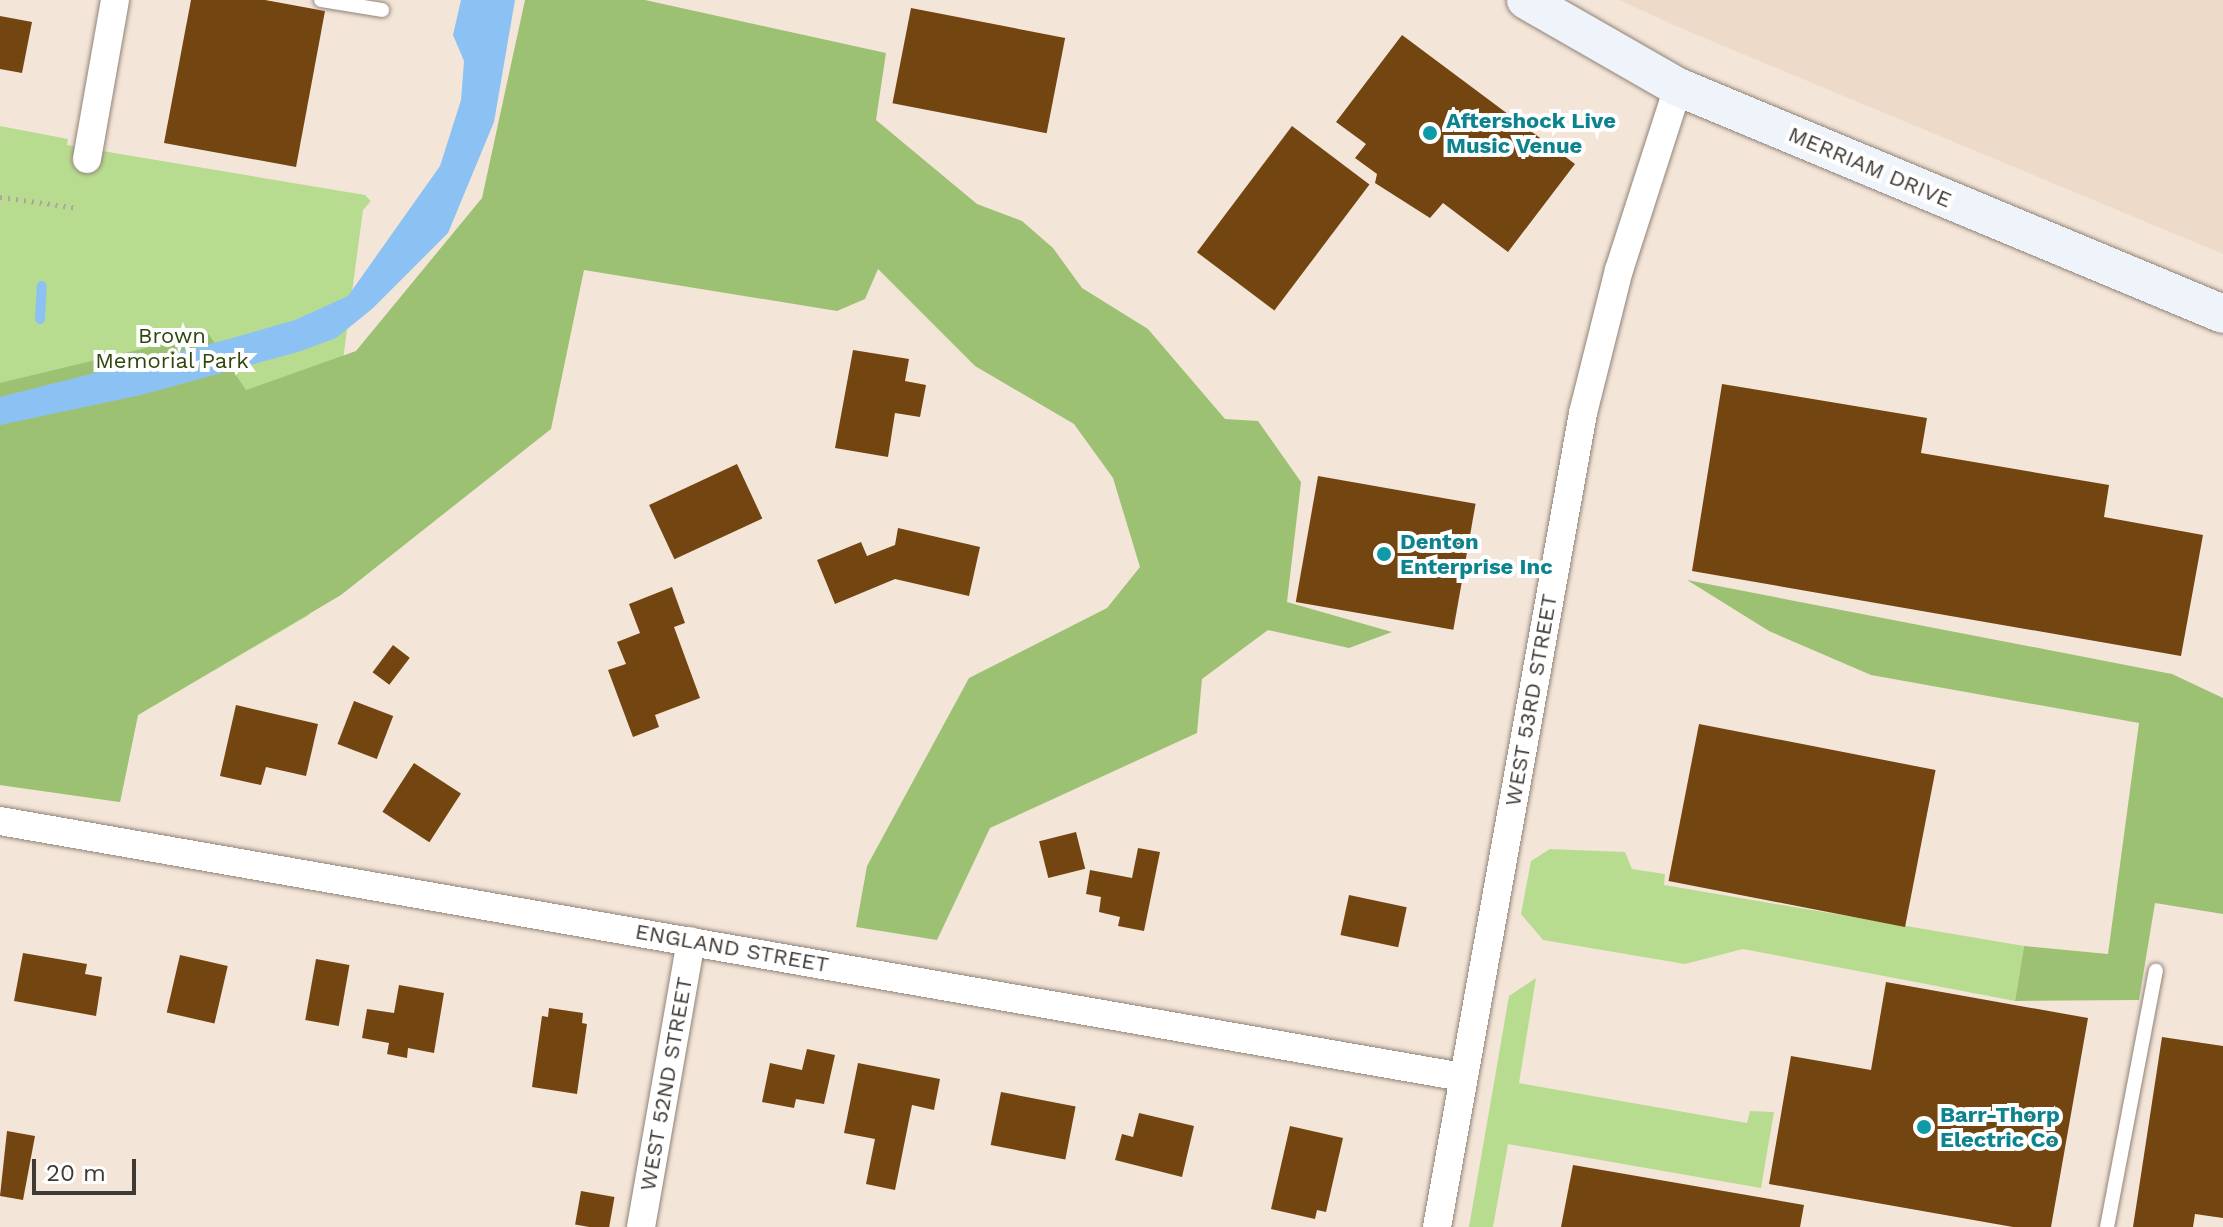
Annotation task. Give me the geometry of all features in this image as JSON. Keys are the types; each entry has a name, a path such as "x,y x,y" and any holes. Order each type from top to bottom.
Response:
{"main road":[{"name":"MERRIAM DRIVE","path":"1526,0 1678,87 2223,314"}],"street":[{"path":"87,159 115,0"},
{"name":"WEST 53RD STREET","path":"1437,1227 1583,413 1619,270 1678,87"},
{"name":"ENGLAND STREET","path":"0,821 1463,1077"},
{"name":"WEST 52ND STREET","path":"641,1227 691,941"}],"lane":[{"path":"321,0 382,10"},
{"path":"2107,1227 2156,971"}],"path":[{"path":"0,197 78,208"}],"shaded area":[{"path":"1619,0 2223,0 2223,254 1685,30"}],"green space":[{"path":"525,0 645,0 886,53 876,120 977,204 1022,221 1053,248 1082,288 1148,329 1225,419 1258,421 1301,482 1287,602 1392,632 1349,648 1268,630 1202,679 1197,733 990,828 937,940 856,927 867,866 969,678 1107,608 1140,567 1113,478 1074,424 975,366 878,269 865,299 837,311 584,270 551,429 341,595 138,715 120,802 0,785 0,383 208,333 246,390 356,351 482,198"},
{"name":"Brown Memorial Park","path":"0,126 68,139 67,145 365,195 371,201 363,210 309,615 138,715 120,802 0,785"},
{"path":"1687,580 2172,674 2223,698 2223,914 2155,903 2139,1000 2015,1001 2024,946 2108,954 2139,723 1871,675 1769,631"},
{"path":"1550,849 1625,852 1632,869 1665,874 1664,885 2024,946 2015,1001 1743,949 1685,964 1543,940 1521,914 1531,861"},
{"path":"1536,978 1519,1083 1747,1123 1750,1111 1774,1112 1761,1188 1508,1144 1493,1227 1469,1227 1509,996"}],"water":[{"path":"461,0 515,0 494,122 448,233 372,309 336,338 298,352 141,395 0,425 0,397 295,320 348,296 440,166 461,100 464,61 453,35"}],"building":[{"path":"191,0 265,0 325,11 296,167 164,143"},
{"path":"911,8 1065,38 1047,133 892,103"},
{"path":"0,16 32,22 22,73 0,69"},
{"name":"Aftershock Live Music Venue","path":"1402,35 1575,164 1508,252 1443,203 1430,218 1375,183 1377,174 1355,158 1366,144 1336,122"},
{"path":"1292,126 1369,184 1274,311 1197,252"},
{"path":"853,350 909,359 905,381 926,385 920,417 895,413 888,457 835,448"},
{"path":"1722,384 1927,418 1921,453 2109,485 2104,517 2203,535 2181,656 1692,571"},
{"path":"737,464 762,518 674,559 649,505"},
{"name":"Denton Enterprise Inc","path":"1318,476 1476,504 1453,630 1296,602"},
{"path":"898,528 980,547 969,596 895,579 835,604 817,560 861,542 867,556 895,545"},
{"path":"672,587 685,623 674,627 700,698 655,715 659,727 633,737 608,670 626,664 617,642 640,633 629,604"},
{"path":"393,645 410,658 389,685 373,672"},
{"path":"354,701 393,716 377,759 338,744"},
{"path":"236,705 318,724 306,776 266,767 261,785 220,776"},
{"path":"1699,724 1936,770 1905,927 1668,881"},
{"path":"414,763 461,793 429,842 382,812"},
{"path":"1076,832 1085,869 1048,878 1039,841"},
{"path":"1138,848 1160,852 1144,931 1118,926 1120,917 1099,912 1101,897 1086,894 1090,870 1132,878"},
{"path":"1349,895 1407,907 1398,947 1340,935"},
{"path":"23,953 87,964 85,974 102,977 96,1016 14,1001"},
{"path":"180,955 228,966 214,1024 167,1012"},
{"path":"316,959 349,965 339,1026 305,1020"},
{"name":"Barr-Thorp Electric Co","path":"1886,982 2088,1018 2051,1227 2013,1227 1769,1184 1791,1056 1871,1070"},
{"path":"399,985 444,993 434,1053 408,1048 407,1058 387,1054 389,1043 362,1038 367,1009 394,1013"},
{"path":"549,1008 583,1013 582,1023 587,1024 577,1094 532,1087 542,1016 548,1017"},
{"path":"2162,1037 2223,1046 2223,1218 2195,1214 2193,1227 2133,1227"},
{"path":"807,1049 835,1055 824,1104 796,1099 794,1108 762,1102 770,1063 802,1070"},
{"path":"858,1063 940,1079 934,1110 912,1105 895,1190 866,1184 875,1139 844,1133"},
{"path":"1001,1092 1076,1107 1065,1160 991,1145"},
{"path":"1139,1113 1194,1126 1182,1177 1115,1160 1122,1134 1133,1137"},
{"path":"1290,1126 1343,1138 1326,1212 1317,1210 1315,1219 1271,1209"},
{"path":"7,1131 35,1136 23,1200 0,1196"},
{"path":"1573,1165 1804,1205 1800,1227 1561,1227"},
{"path":"581,1191 614,1197 609,1227 575,1224"}],"waterway":[{"path":"40,319 42,286"}],"place":[{"name":"Aftershock Live Music Venue","path":"1430,133"},
{"name":"Denton Enterprise Inc","path":"1384,554"},
{"name":"Barr-Thorp Electric Co","path":"1924,1127"}]}
